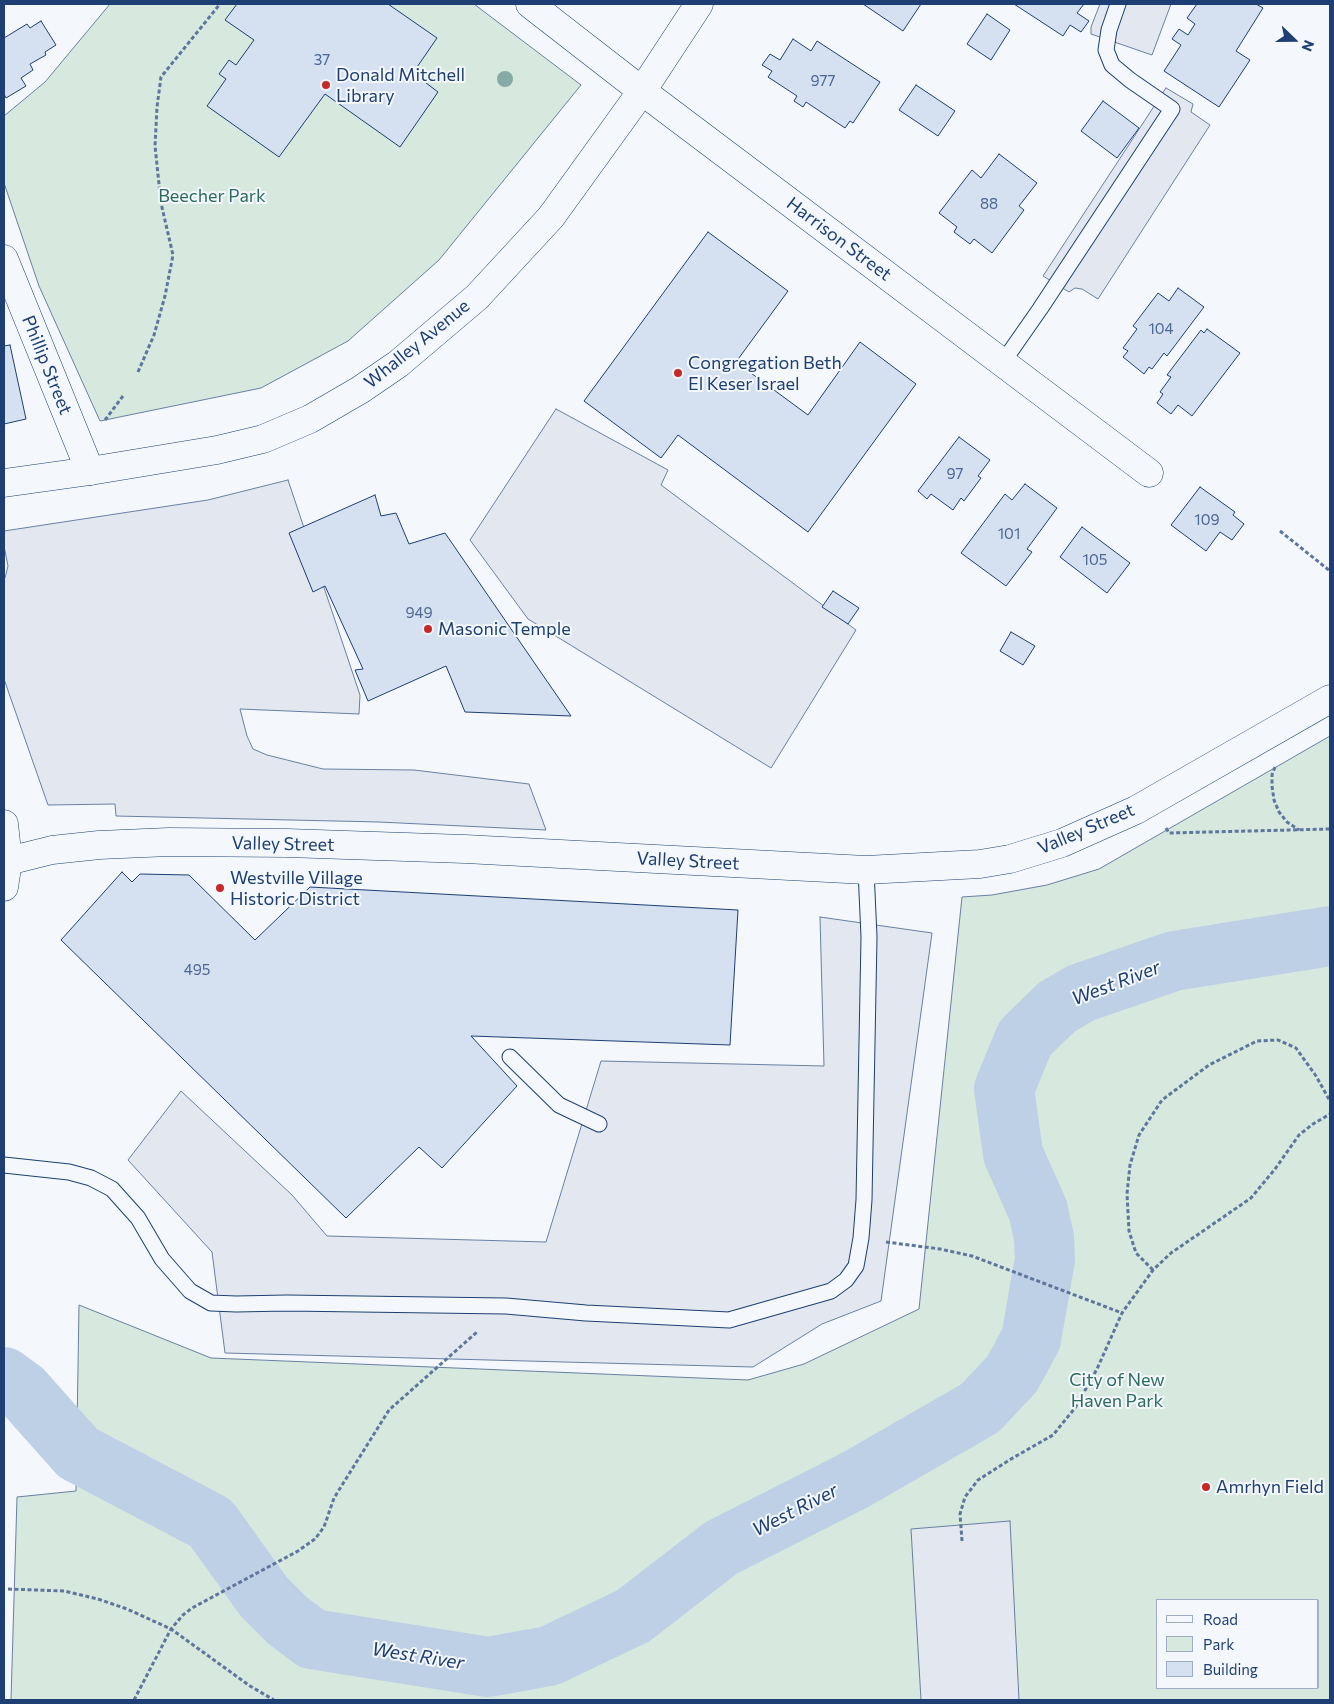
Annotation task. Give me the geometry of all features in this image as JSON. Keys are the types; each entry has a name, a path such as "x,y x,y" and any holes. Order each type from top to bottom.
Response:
{"street":[{"name":"Harrison Street","path":"530,4 642,91 1149,474"},
{"name":"Whalley Avenue","path":"4,483 90,472 217,450 263,439 310,419 360,390 390,369 477,297 551,217 642,91 700,4"},
{"name":"Phillip Street","path":"4,259 90,472"},
{"name":"Valley Street","path":"6,874 52,850 99,845 169,842 277,843 526,852 866,870 980,864 1010,859 1062,843 1136,810 1330,699"},
{"path":"4,824 6,874"}],"lane":[{"path":"1002,362 1040,309 1172,109 1112,65 1106,50 1109,30 1118,4"},
{"path":"4,1165 68,1172 91,1178 112,1190 138,1218 162,1259 190,1291 211,1303 506,1306 586,1313 729,1320 831,1290 846,1280 856,1266 861,1238 864,1200 869,947 866,870"},
{"path":"510,1057 559,1105 599,1124"}],"path":[{"path":"138,372 154,335 165,296 173,255 161,203 154,146 161,77 220,4"},
{"path":"105,420 123,396"},
{"path":"1280,531 1330,571"},
{"path":"1277,761 1272,774 1274,800 1279,812 1287,822 1300,830"},
{"path":"1166,828 1169,833 1330,829"},
{"path":"1153,1270 1136,1253 1129,1231 1127,1194 1130,1165 1139,1135 1162,1100 1209,1064 1256,1040 1278,1040 1296,1048 1316,1076 1330,1101"},
{"path":"962,1541 960,1514 965,1497 978,1480 1052,1435 1076,1408 1097,1369 1122,1313 1153,1270 1171,1253 1251,1198 1275,1169 1299,1135 1330,1114"},
{"path":"861,1238 940,1249 972,1256 1122,1313"},
{"path":"134,1700 171,1629 183,1615 192,1608 298,1551 315,1539 324,1527 334,1498 389,1410 506,1306"},
{"path":"8,1590 64,1591 128,1608 171,1629 250,1686 274,1700"}],"green space":[{"name":"Beecher Park","path":"110,4 474,4 581,85 439,260 348,341 261,388 100,421 39,286 4,183 4,116 45,82"},
{"name":"City of New Haven Park","path":"1330,736 1330,1700 11,1700 17,1497 76,1491 79,1305 211,1358 748,1380 804,1364 919,1309 962,897 992,895 1047,885 1099,869"}],"shaded area":[{"path":"1100,4 1171,4 1152,55 1091,34 1091,27"},
{"path":"1166,88 1193,104 1191,112 1210,125 1098,299 1082,289 1075,288 1069,292 1043,276"},
{"path":"556,409 668,470 661,485 856,630 771,768 528,619 470,540"},
{"path":"288,480 360,695 359,714 240,709 247,736 253,749 267,755 323,769 414,770 529,784 546,830 379,822 116,816 115,804 48,805 4,679 4,579 8,566 4,546 4,531 208,500"},
{"path":"820,917 932,933 881,1301 822,1324 753,1367 225,1353 212,1252 128,1160 181,1091 292,1195 327,1236 546,1242 601,1061 824,1066"},
{"path":"1010,1521 1019,1700 921,1700 911,1529"}],"building":[{"name":"Donald Mitchell Library","path":"237,4 388,4 437,38 413,73 438,92 400,147 325,94 279,157 207,106 226,79 219,74 229,60 236,65 254,40 225,20"},
{"path":"863,4 921,4 903,31"},
{"path":"1014,4 1084,4 1077,13 1089,21 1081,32 1070,25 1063,36"},
{"path":"1197,4 1256,4 1263,8 1236,51 1250,60 1219,107 1164,71 1181,45 1172,39 1179,29 1188,35 1195,24 1187,18"},
{"path":"987,14 1010,30 991,60 967,44"},
{"path":"41,21 56,45 45,52 46,55 30,64 33,70 21,78 26,86 6,98 4,94 4,38 27,24 30,28"},
{"path":"793,39 811,51 817,41 880,82 853,123 850,121 845,128 806,102 803,107 794,101 797,96 768,77 772,71 762,65 770,54 780,60"},
{"path":"916,85 955,111 938,136 899,110"},
{"path":"1103,101 1139,128 1117,158 1081,131"},
{"path":"999,154 1037,183 1019,206 1024,210 992,253 974,239 970,244 954,232 957,227 939,213 972,170 981,178"},
{"name":"Congregation Beth El Keser Israel","path":"708,232 788,291 736,362 808,415 860,342 916,384 808,532 678,435 661,458 584,401"},
{"path":"1178,288 1204,307 1167,356 1164,353 1152,369 1149,367 1144,374 1123,357 1128,351 1123,348 1137,329 1133,326 1158,293 1169,301"},
{"path":"1207,329 1240,353 1192,416 1178,405 1171,414 1157,403 1163,394 1160,392 1171,377 1167,375 1201,330 1204,333"},
{"path":"10,345 26,419 4,424 4,346"},
{"path":"959,437 990,460 978,476 981,478 964,501 961,498 953,510 931,494 927,499 918,491"},
{"path":"1025,484 1057,508 1027,549 1032,552 1006,586 961,553 1005,494 1012,500"},
{"path":"1200,487 1235,512 1233,515 1244,524 1232,540 1220,532 1206,551 1171,525"},
{"name":"Masonic Temple","path":"375,495 381,516 396,513 409,544 445,533 571,716 465,712 446,666 368,701 355,670 363,669 325,586 313,592 289,533"},
{"path":"1082,527 1130,563 1107,593 1060,557"},
{"path":"833,591 859,608 848,624 822,607"},
{"path":"1011,632 1035,646 1023,665 1000,651"},
{"path":"122,872 132,882 140,874 189,875 255,940 310,887 738,910 730,1045 471,1036 517,1086 442,1168 419,1147 346,1218 61,940"}],"waterway":[{"name":"West River","path":"4,1377 22,1390 78,1453 211,1523 264,1597 287,1620 312,1639 488,1667 549,1656 633,1616 721,1548 855,1480 980,1408 1012,1374 1031,1339 1045,1259 1044,1238 1038,1210 1013,1154 1004,1089 1025,1038 1057,1007 1081,993 1174,961 1330,936"}],"place":[{"name":"Donald Mitchell Library","path":"326,85"},
{"name":"Congregation Beth El Keser Israel","path":"678,373"},
{"name":"Masonic Temple","path":"428,629"},
{"name":"Westville Village Historic District","path":"220,888"},
{"name":"Amrhyn Field","path":"1206,1487"}]}
